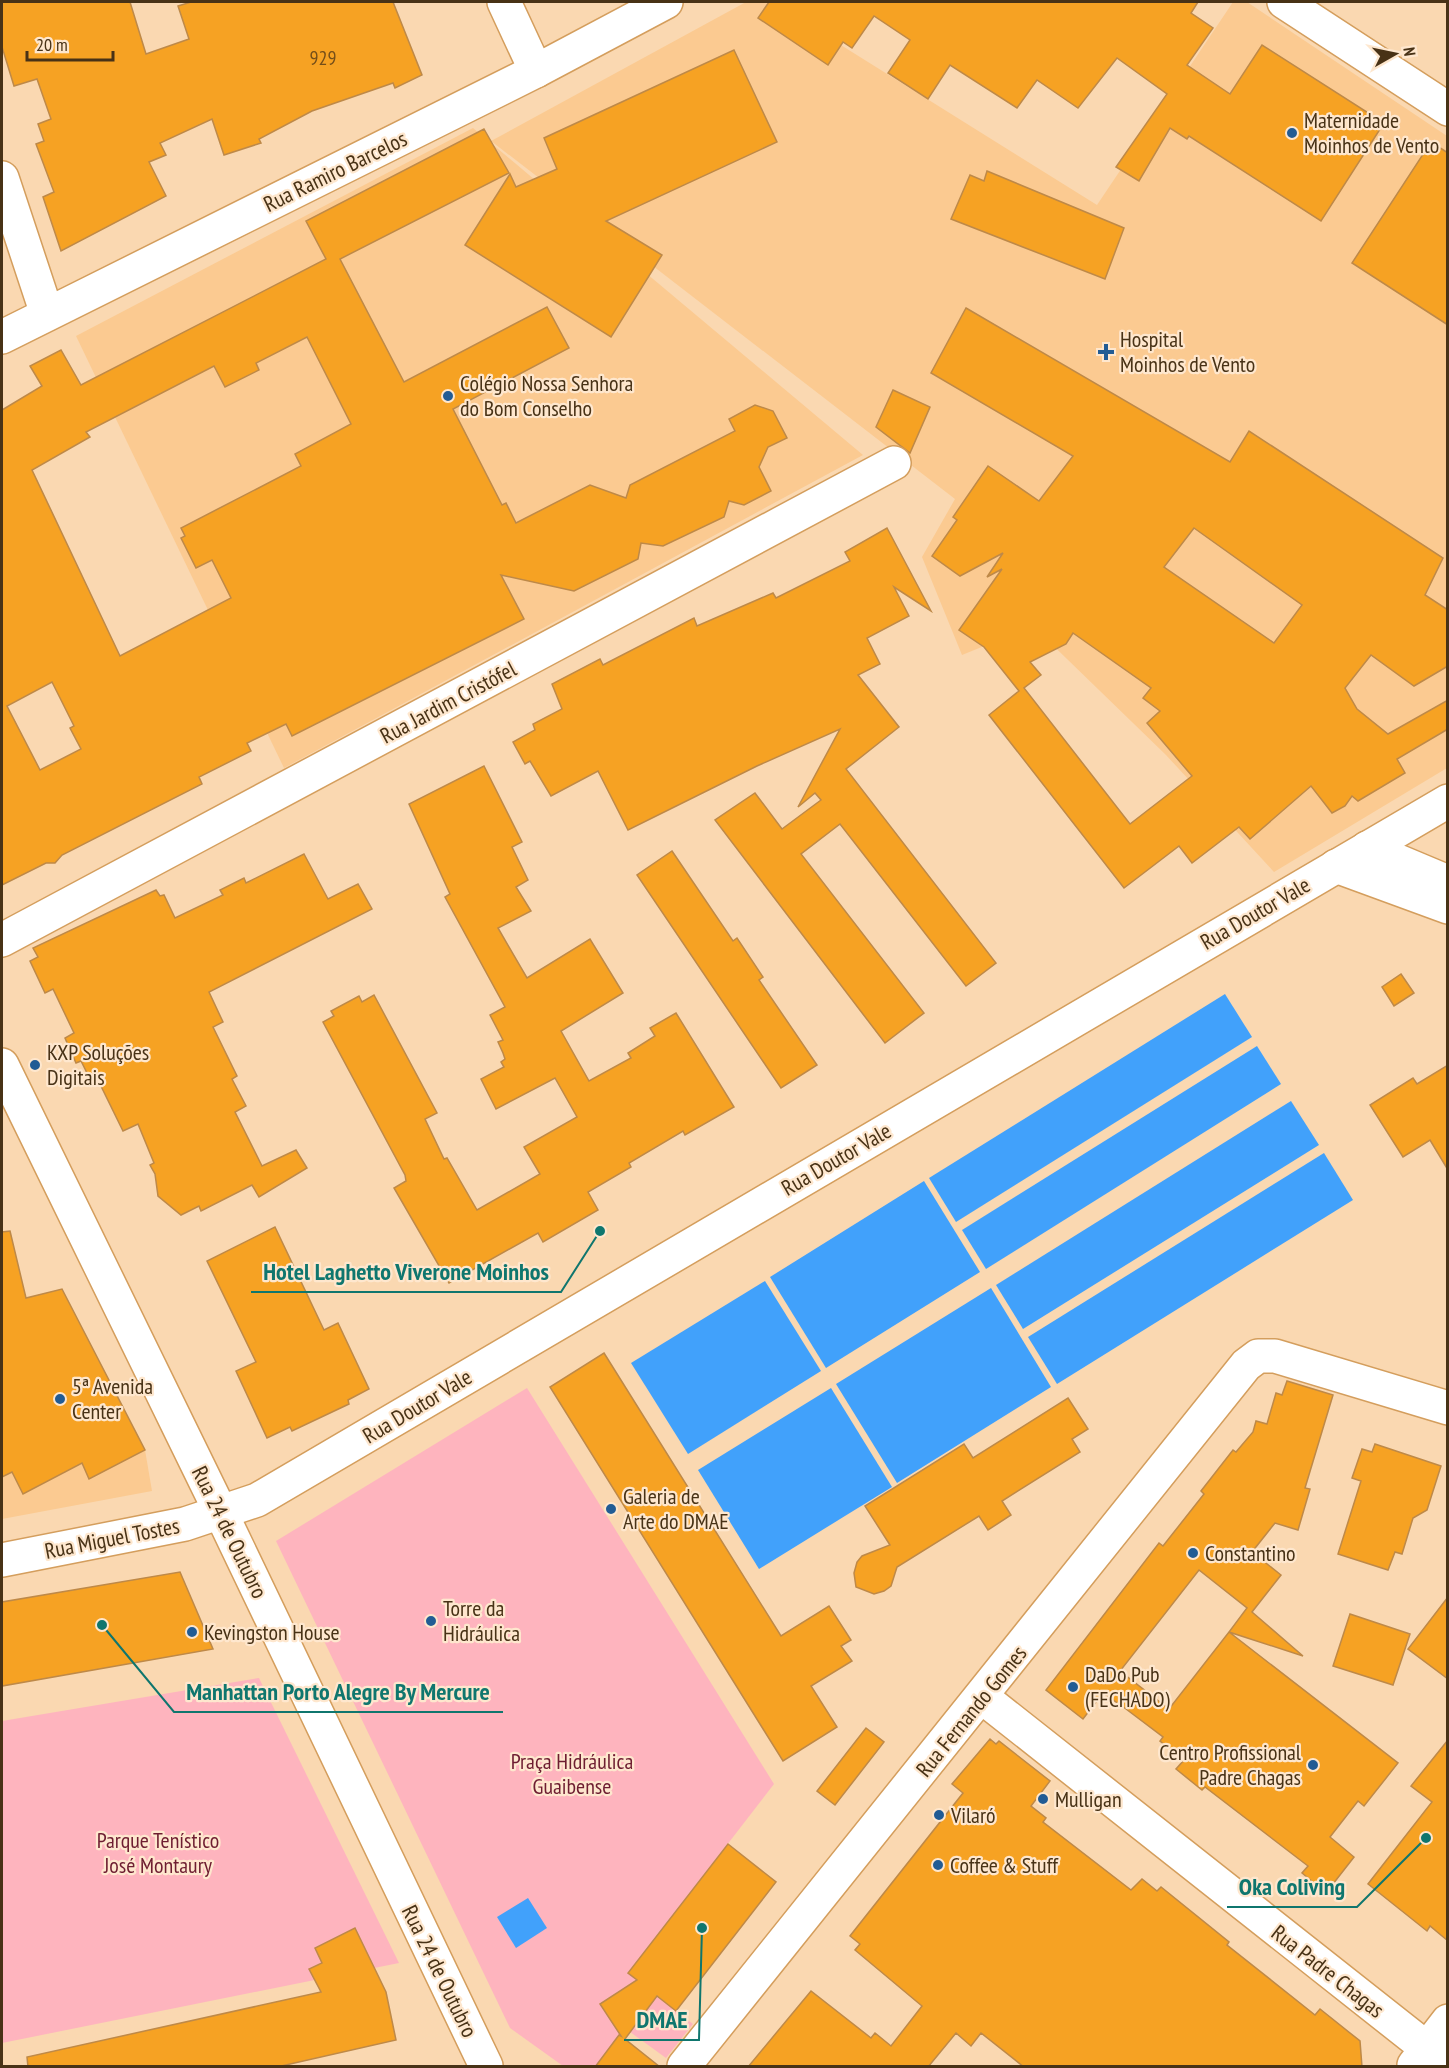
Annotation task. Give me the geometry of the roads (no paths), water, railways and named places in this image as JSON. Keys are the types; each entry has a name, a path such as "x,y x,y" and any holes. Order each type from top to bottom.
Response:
{"street":[{"path":"504,2 536,71"},
{"name":"Rua Ramiro Barcelos","path":"2,337 536,71 666,2"},
{"path":"1284,2 1448,109"},
{"path":"2,178 47,314"},
{"name":"Rua Jardim Cristófel","path":"2,940 894,463"},
{"name":"Rua Doutor Vale","path":"221,1513 257,1500 1448,801"},
{"path":"1367,848 1448,882"},
{"path":"1336,866 1448,907"},
{"name":"Rua 24 de Outubro","path":"2,1065 221,1513 484,2066"},
{"name":"Rua Fernando Gomes","path":"684,2067 1246,1365 1258,1356 1275,1356 1448,1408"},
{"name":"Rua Miguel Tostes","path":"2,1560 185,1524 221,1513"},
{"name":"Rua Padre Chagas","path":"982,1697 1429,2060"},
{"path":"1429,2060 1448,2021"}],"water":[{"path":"1225,994 1252,1037 956,1222 929,1178"},
{"path":"1257,1046 1281,1084 986,1269 962,1230"},
{"path":"1291,1101 1319,1145 1023,1329 996,1285"},
{"path":"1324,1153 1353,1200 1057,1384 1028,1337"},
{"path":"924,1181 980,1272 826,1368 770,1277"},
{"path":"765,1281 821,1371 688,1454 631,1363"},
{"path":"991,1288 1051,1387 897,1483 836,1384"},
{"path":"831,1388 892,1487 759,1569 698,1470"},
{"path":"528,1898 547,1928 516,1948 497,1917"}],"place":[{"name":"Maternidade Moinhos de Vento","path":"1292,133"},
{"name":"Hospital Moinhos de Vento","path":"1106,352"},
{"name":"Colégio Nossa Senhora do Bom Conselho","path":"448,396"},
{"name":"KXP Soluções Digitais","path":"35,1065"},
{"name":"Hotel Laghetto Viverone Moinhos","path":"600,1231"},
{"name":"5ª Avenida Center","path":"60,1399"},
{"name":"Galeria de Arte do DMAE","path":"611,1509"},
{"name":"Constantino","path":"1193,1553"},
{"name":"Torre da Hidráulica","path":"431,1621"},
{"name":"Manhattan Porto Alegre By Mercure","path":"102,1625"},
{"name":"Kevingston House","path":"192,1632"},
{"name":"DaDo Pub (FECHADO)","path":"1073,1687"},
{"name":"Centro Profissional Padre Chagas","path":"1313,1765"},
{"name":"Mulligan","path":"1043,1799"},
{"name":"Vilaró","path":"939,1815"},
{"name":"Oka Coliving","path":"1426,1838"},
{"name":"Coffee & Stuff","path":"938,1865"},
{"name":"DMAE","path":"702,1928"}],"park label":[{"name":"Praça Hidráulica Guaibense","path":"572,1774"},
{"name":"Parque Tenístico José Montaury","path":"158,1853"}]}
